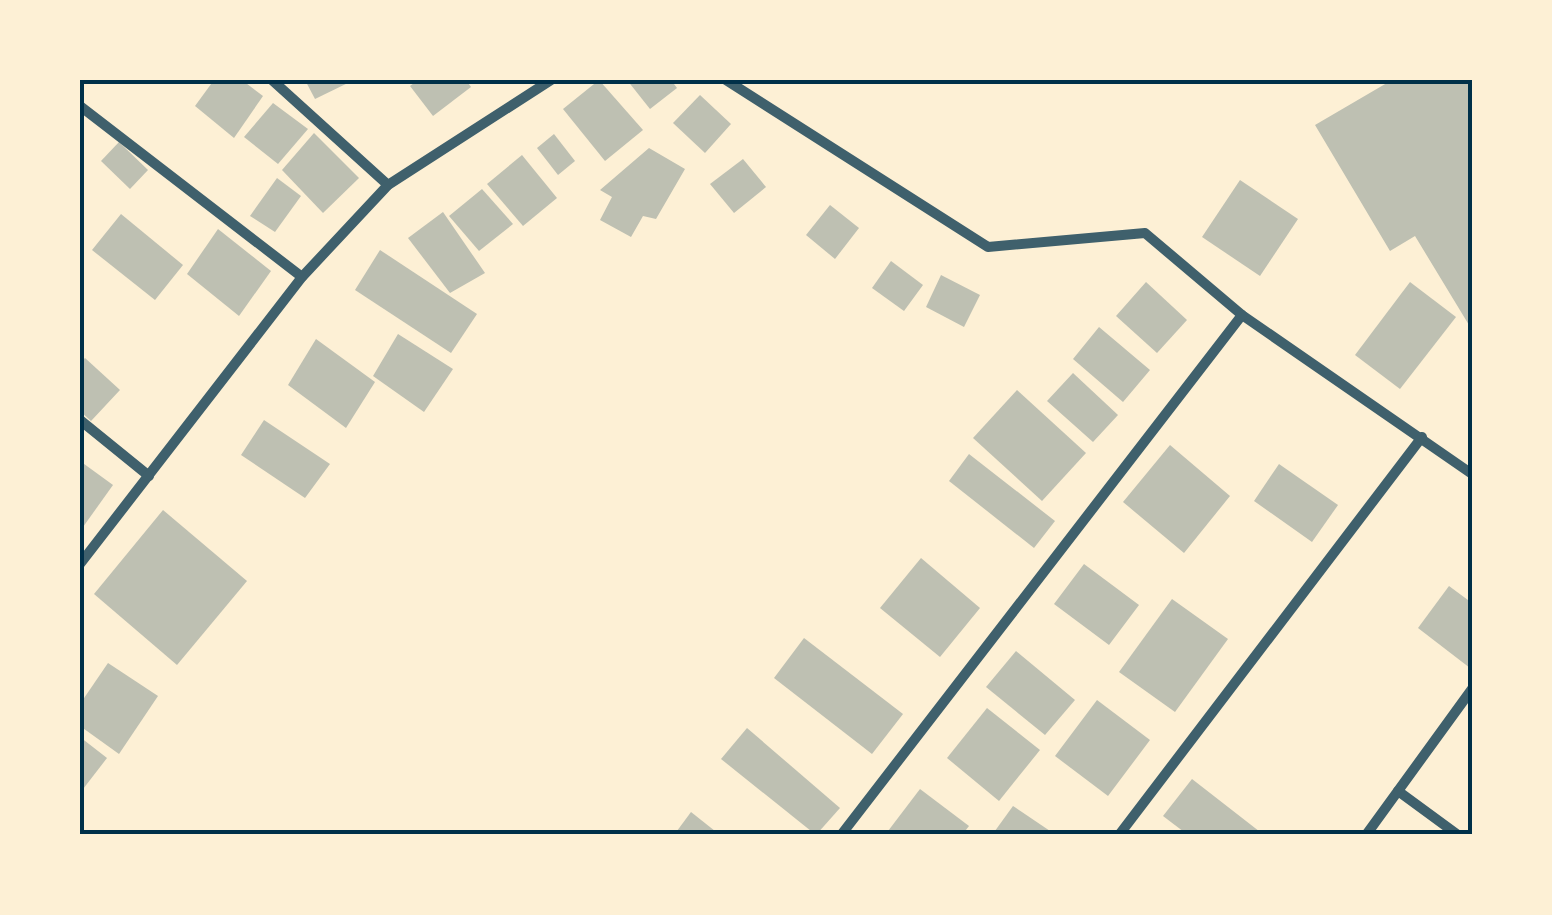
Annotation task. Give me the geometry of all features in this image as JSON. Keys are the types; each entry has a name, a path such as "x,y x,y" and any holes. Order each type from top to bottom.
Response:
{"street":[{"path":"272,80 388,185"},
{"path":"80,564 302,277 388,185 551,80"},
{"path":"726,80 988,247 1145,232 1242,315 1472,474"},
{"path":"80,106 302,277"},
{"path":"841,835 1242,315"},
{"path":"80,420 150,476"},
{"path":"1119,835 1422,437"},
{"path":"1366,835 1472,689"},
{"path":"1398,791 1458,835"}],"building":[{"path":"214,80 242,80 263,96 234,138 195,106"},
{"path":"305,80 354,80 315,99"},
{"path":"418,80 466,80 471,87 433,116 410,86"},
{"path":"599,80 643,130 605,161 563,109"},
{"path":"627,80 671,80 677,88 650,109"},
{"path":"1392,80 1469,80 1472,85 1472,330 1415,236 1390,251 1315,125"},
{"path":"700,95 731,124 705,153 673,123"},
{"path":"273,103 308,129 278,164 244,137"},
{"path":"314,133 359,178 323,213 282,170"},
{"path":"554,134 575,161 558,175 537,148"},
{"path":"119,142 148,170 130,189 101,161"},
{"path":"649,148 685,169 656,219 643,216 631,237 600,220 612,197 600,190"},
{"path":"522,155 557,198 523,226 487,184"},
{"path":"743,159 766,187 734,213 710,184"},
{"path":"277,178 301,196 275,232 250,216"},
{"path":"1240,180 1298,219 1260,276 1202,237"},
{"path":"482,189 513,224 479,251 449,216"},
{"path":"830,205 859,228 835,259 806,235"},
{"path":"443,212 485,273 450,293 408,238"},
{"path":"121,214 183,265 155,300 92,250"},
{"path":"218,229 271,271 239,316 187,274"},
{"path":"380,250 477,314 451,353 355,290"},
{"path":"891,261 923,285 904,311 872,288"},
{"path":"941,275 980,295 964,327 926,307"},
{"path":"1146,282 1187,320 1157,353 1116,316"},
{"path":"1410,282 1456,317 1400,389 1355,355"},
{"path":"1099,327 1150,370 1123,402 1073,359"},
{"path":"398,334 453,369 424,412 373,376"},
{"path":"316,339 375,382 346,428 288,385"},
{"path":"85,358 120,390 91,421 80,411 80,363"},
{"path":"1073,373 1118,415 1093,442 1047,401"},
{"path":"1017,390 1086,453 1042,501 973,438"},
{"path":"264,420 330,464 305,498 241,455"},
{"path":"1170,445 1230,496 1184,553 1123,502"},
{"path":"969,454 1055,521 1034,548 949,481"},
{"path":"80,461 113,485 83,527 80,525"},
{"path":"1279,464 1338,505 1312,542 1254,501"},
{"path":"163,510 247,581 177,665 94,594"},
{"path":"921,558 980,608 940,657 880,608"},
{"path":"1084,564 1139,605 1109,645 1054,604"},
{"path":"1449,586 1472,603 1470,668 1418,628"},
{"path":"1172,599 1228,639 1175,712 1119,672"},
{"path":"804,638 903,714 872,754 774,678"},
{"path":"1016,651 1075,700 1045,735 986,687"},
{"path":"108,663 158,696 119,754 80,726 80,704"},
{"path":"1097,700 1150,740 1108,796 1055,756"},
{"path":"987,708 1040,750 999,801 947,758"},
{"path":"747,728 840,808 816,835 721,759"},
{"path":"80,737 107,758 80,793"},
{"path":"1192,779 1264,835 1188,835 1163,816"},
{"path":"920,789 969,826 962,835 885,835"},
{"path":"1013,806 1056,835 992,835"},
{"path":"691,812 720,835 674,835"}]}
